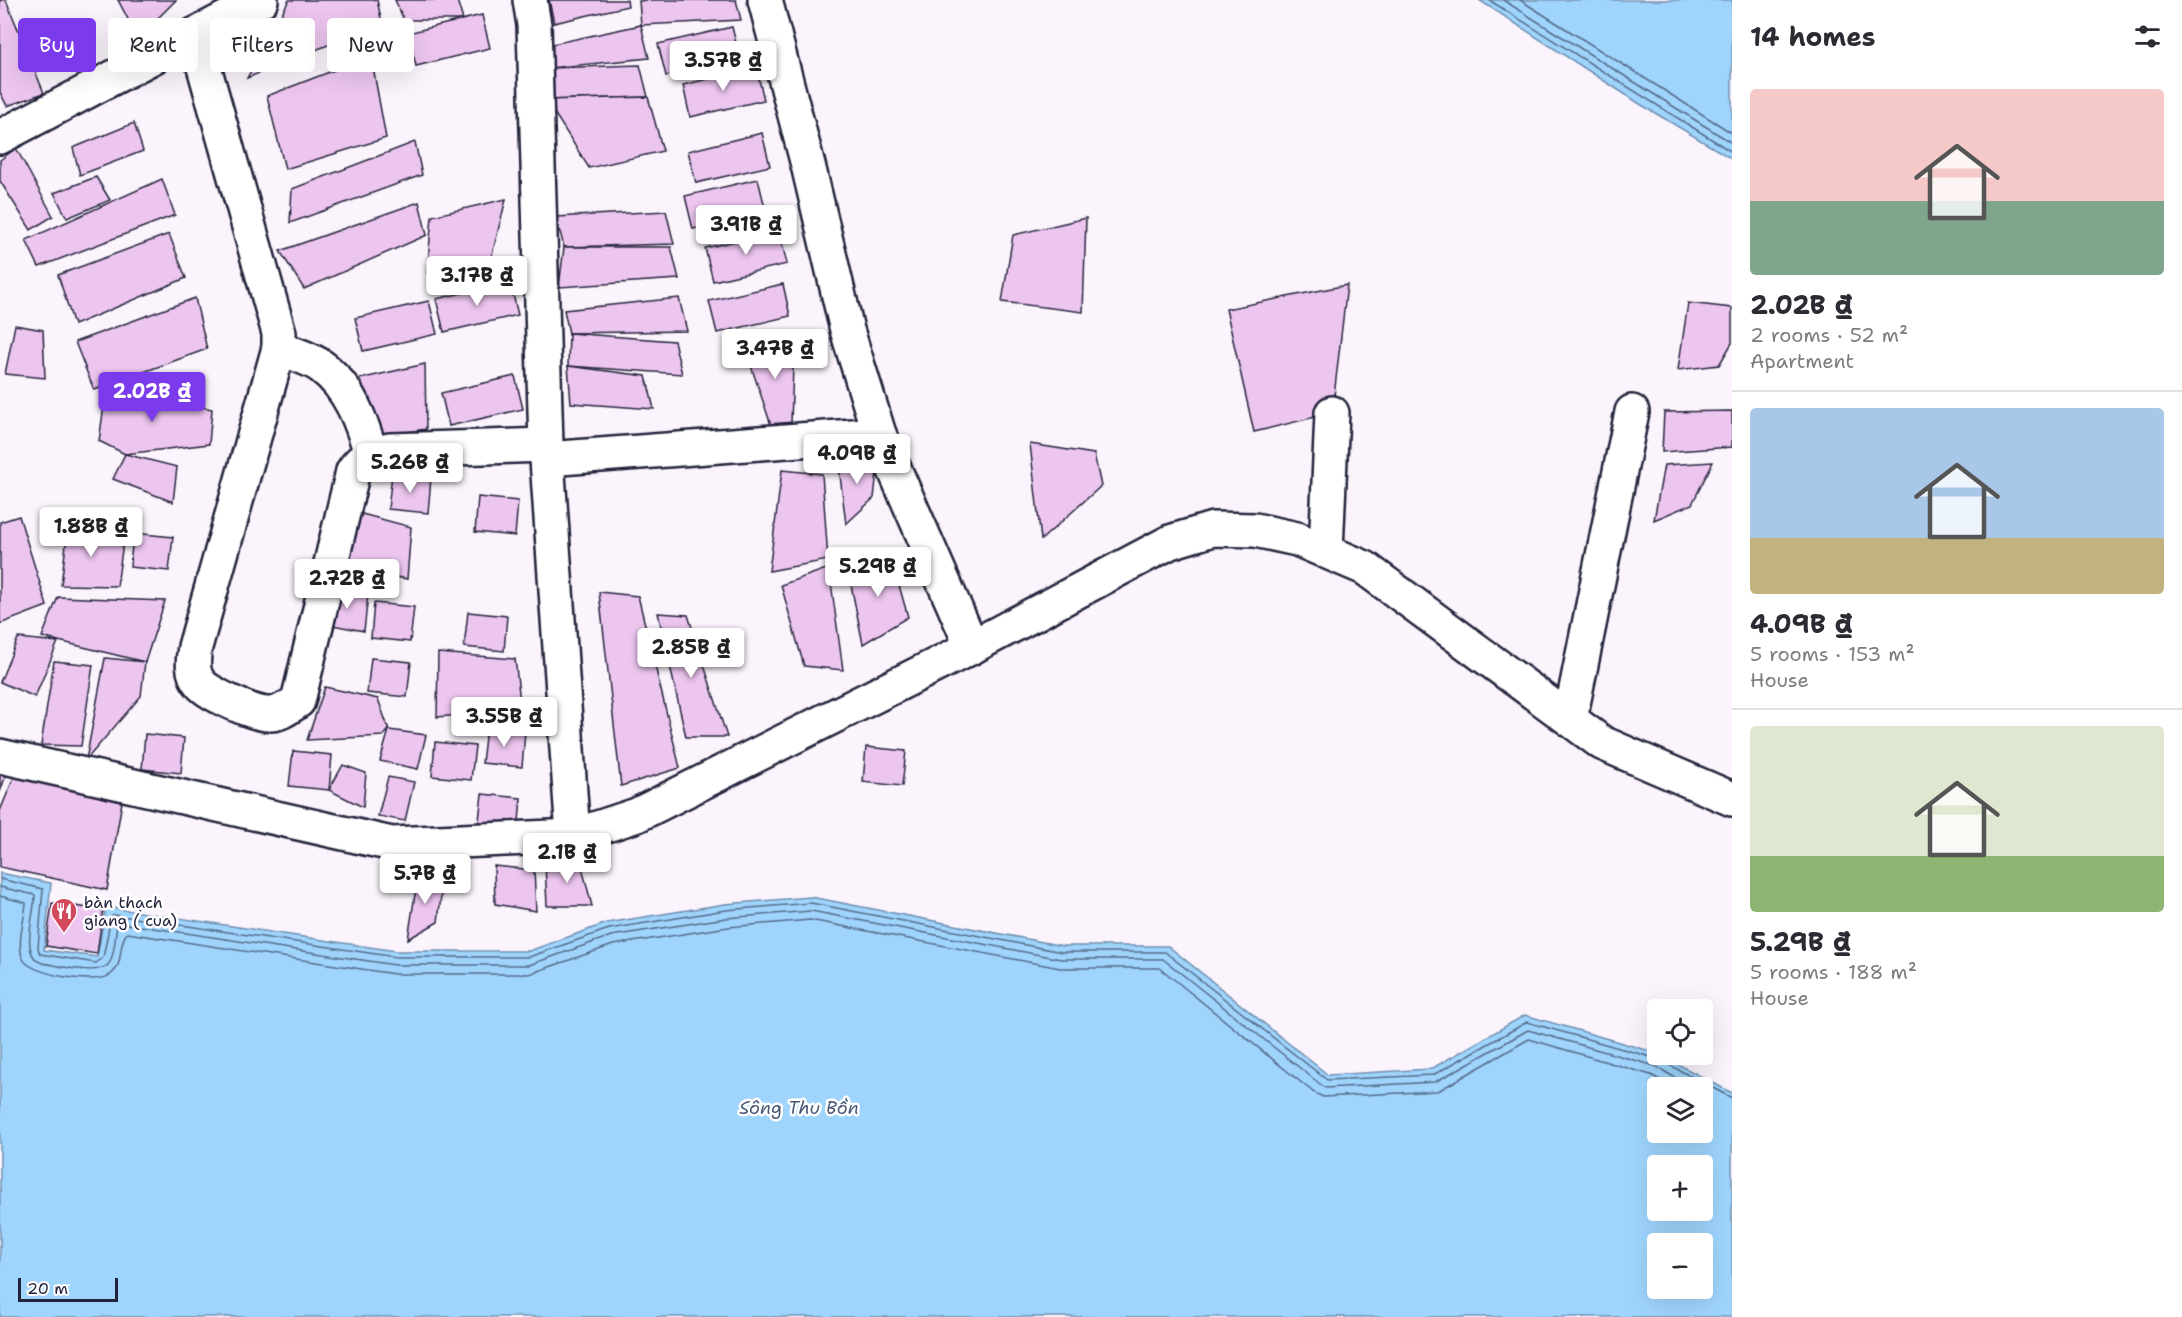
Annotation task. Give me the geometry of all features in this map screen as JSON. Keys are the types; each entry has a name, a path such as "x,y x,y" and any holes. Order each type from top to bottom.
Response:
{"street":[{"path":"198,33 261,0"},
{"path":"530,0 535,37 547,452 573,836"},
{"path":"765,0 809,169 847,330 879,434 972,646"},
{"path":"198,46 279,333 279,348 195,647 194,671 199,682 212,695 267,714 283,711 298,700 353,471 359,461 371,454 390,450 547,452 879,434"},
{"path":"0,137 124,72"},
{"path":"279,348 321,366 343,387 364,429 371,454"},
{"path":"1570,719 1632,412"},
{"path":"1326,551 1332,413"},
{"path":"0,756 392,844 573,836 637,815 972,646 1170,542 1213,529 1255,530 1297,539 1365,568 1602,743 1732,799"}],"water":[{"path":"1479,0 1732,0 1732,159 1640,104"},
{"name":"Sông Thu Bồn","path":"0,873 51,883 44,950 97,957 106,907 396,951 529,951 607,923 725,904 811,897 1063,946 1168,946 1328,1075 1431,1069 1525,1015 1647,1050 1647,1065 1680,1065 1702,1077 1647,1077 1647,1143 1713,1143 1713,1083 1732,1093 1732,1317 0,1317"}],"building":[{"path":"0,0 6,0 18,29 18,72 35,72 44,93 7,106 0,92"},
{"path":"118,0 176,0 158,18 127,18"},
{"path":"289,0 377,0 381,18 327,18 327,45 315,50 315,18 279,18"},
{"path":"395,0 457,0 463,20 414,20 414,18 403,18"},
{"path":"549,0 627,0 628,6 554,23"},
{"path":"736,0 741,20 641,25 639,1"},
{"path":"482,15 490,48 416,66 414,32"},
{"path":"641,25 649,58 549,68 552,44"},
{"path":"732,27 740,59 666,76 658,44"},
{"path":"640,65 648,97 546,100 549,68"},
{"path":"756,67 764,100 690,117 683,85"},
{"path":"250,72 262,72 247,78"},
{"path":"329,72 374,72 386,138 285,169 267,96"},
{"path":"648,97 663,151 589,168 546,100"},
{"path":"134,123 143,151 80,175 73,148"},
{"path":"762,133 770,166 696,183 688,151"},
{"path":"415,142 422,175 290,223 292,189"},
{"path":"16,148 53,216 31,230 0,181 0,160"},
{"path":"96,177 110,200 67,218 54,193"},
{"path":"162,179 175,215 39,267 26,240"},
{"path":"758,179 766,212 693,229 685,196"},
{"path":"506,199 490,263 427,273 432,216"},
{"path":"419,202 427,235 304,289 280,251"},
{"path":"666,211 674,244 564,247 556,217"},
{"path":"1086,218 1083,312 1002,302 1013,235"},
{"path":"779,231 787,264 713,281 705,248"},
{"path":"169,234 186,278 74,325 58,275"},
{"path":"564,247 671,247 679,279 559,287"},
{"path":"510,282 518,315 444,332 436,299"},
{"path":"783,284 790,316 717,333 709,301"},
{"path":"1347,285 1332,413 1254,432 1226,309"},
{"path":"195,298 207,349 94,390 75,342"},
{"path":"679,298 687,331 569,333 564,310"},
{"path":"429,301 437,334 363,351 355,318"},
{"path":"1688,303 1732,308 1732,343 1719,365 1678,370"},
{"path":"15,325 43,330 45,378 5,374"},
{"path":"569,333 674,341 682,374 568,366"},
{"path":"794,338 791,423 771,425 747,354"},
{"path":"425,364 426,429 380,436 351,381"},
{"path":"568,366 646,376 654,409 571,403"},
{"path":"515,376 523,409 449,426 441,393"},
{"path":"107,385 212,409 209,444 125,454 99,441"},
{"path":"1732,411 1732,447 1662,452 1664,412"},
{"path":"1030,444 1094,454 1101,486 1041,540"},
{"path":"125,454 177,467 173,502 113,479"},
{"path":"838,459 878,463 874,498 846,524"},
{"path":"1713,462 1692,504 1654,520 1664,465"},
{"path":"782,470 822,474 828,560 769,571"},
{"path":"392,474 431,478 428,513 388,509"},
{"path":"478,497 518,501 515,536 475,532"},
{"path":"362,514 411,527 407,579 338,566"},
{"path":"19,516 47,606 0,624 0,522"},
{"path":"69,520 123,543 117,586 61,585"},
{"path":"133,533 173,537 169,571 130,567"},
{"path":"889,550 908,617 863,644 850,580"},
{"path":"829,568 843,670 804,666 781,585"},
{"path":"328,591 368,595 364,631 327,624"},
{"path":"599,592 638,596 680,768 621,786"},
{"path":"58,597 165,601 145,662 42,637"},
{"path":"374,603 414,607 410,642 371,638"},
{"path":"468,612 507,616 504,651 464,647"},
{"path":"658,613 688,615 727,737 686,737"},
{"path":"18,638 58,642 35,697 0,682"},
{"path":"438,653 515,659 521,710 437,717"},
{"path":"105,658 145,662 141,696 86,760"},
{"path":"371,658 411,662 407,697 367,693"},
{"path":"54,661 93,665 81,746 41,745"},
{"path":"325,687 378,699 389,730 383,736 307,740"},
{"path":"486,728 525,732 522,767 482,763"},
{"path":"389,730 426,735 418,769 380,761"},
{"path":"145,734 184,738 181,773 142,769"},
{"path":"435,742 475,746 471,780 432,776"},
{"path":"866,747 906,751 902,786 863,782"},
{"path":"293,751 332,755 329,790 289,786"},
{"path":"343,765 366,773 363,807 329,790"},
{"path":"0,773 6,775 0,792"},
{"path":"14,777 122,802 107,890 0,867 0,811"},
{"path":"388,777 414,782 405,821 378,816"},
{"path":"482,794 521,798 518,833 478,829"},
{"path":"579,856 592,906 547,906 545,864"},
{"path":"494,866 534,870 536,911 495,904"},
{"path":"419,869 442,887 438,922 408,939"},
{"path":"52,903 103,910 97,954 46,946"}],"place":[{"name":"bàn thạch giang ( cua)","path":"64,934"}]}
